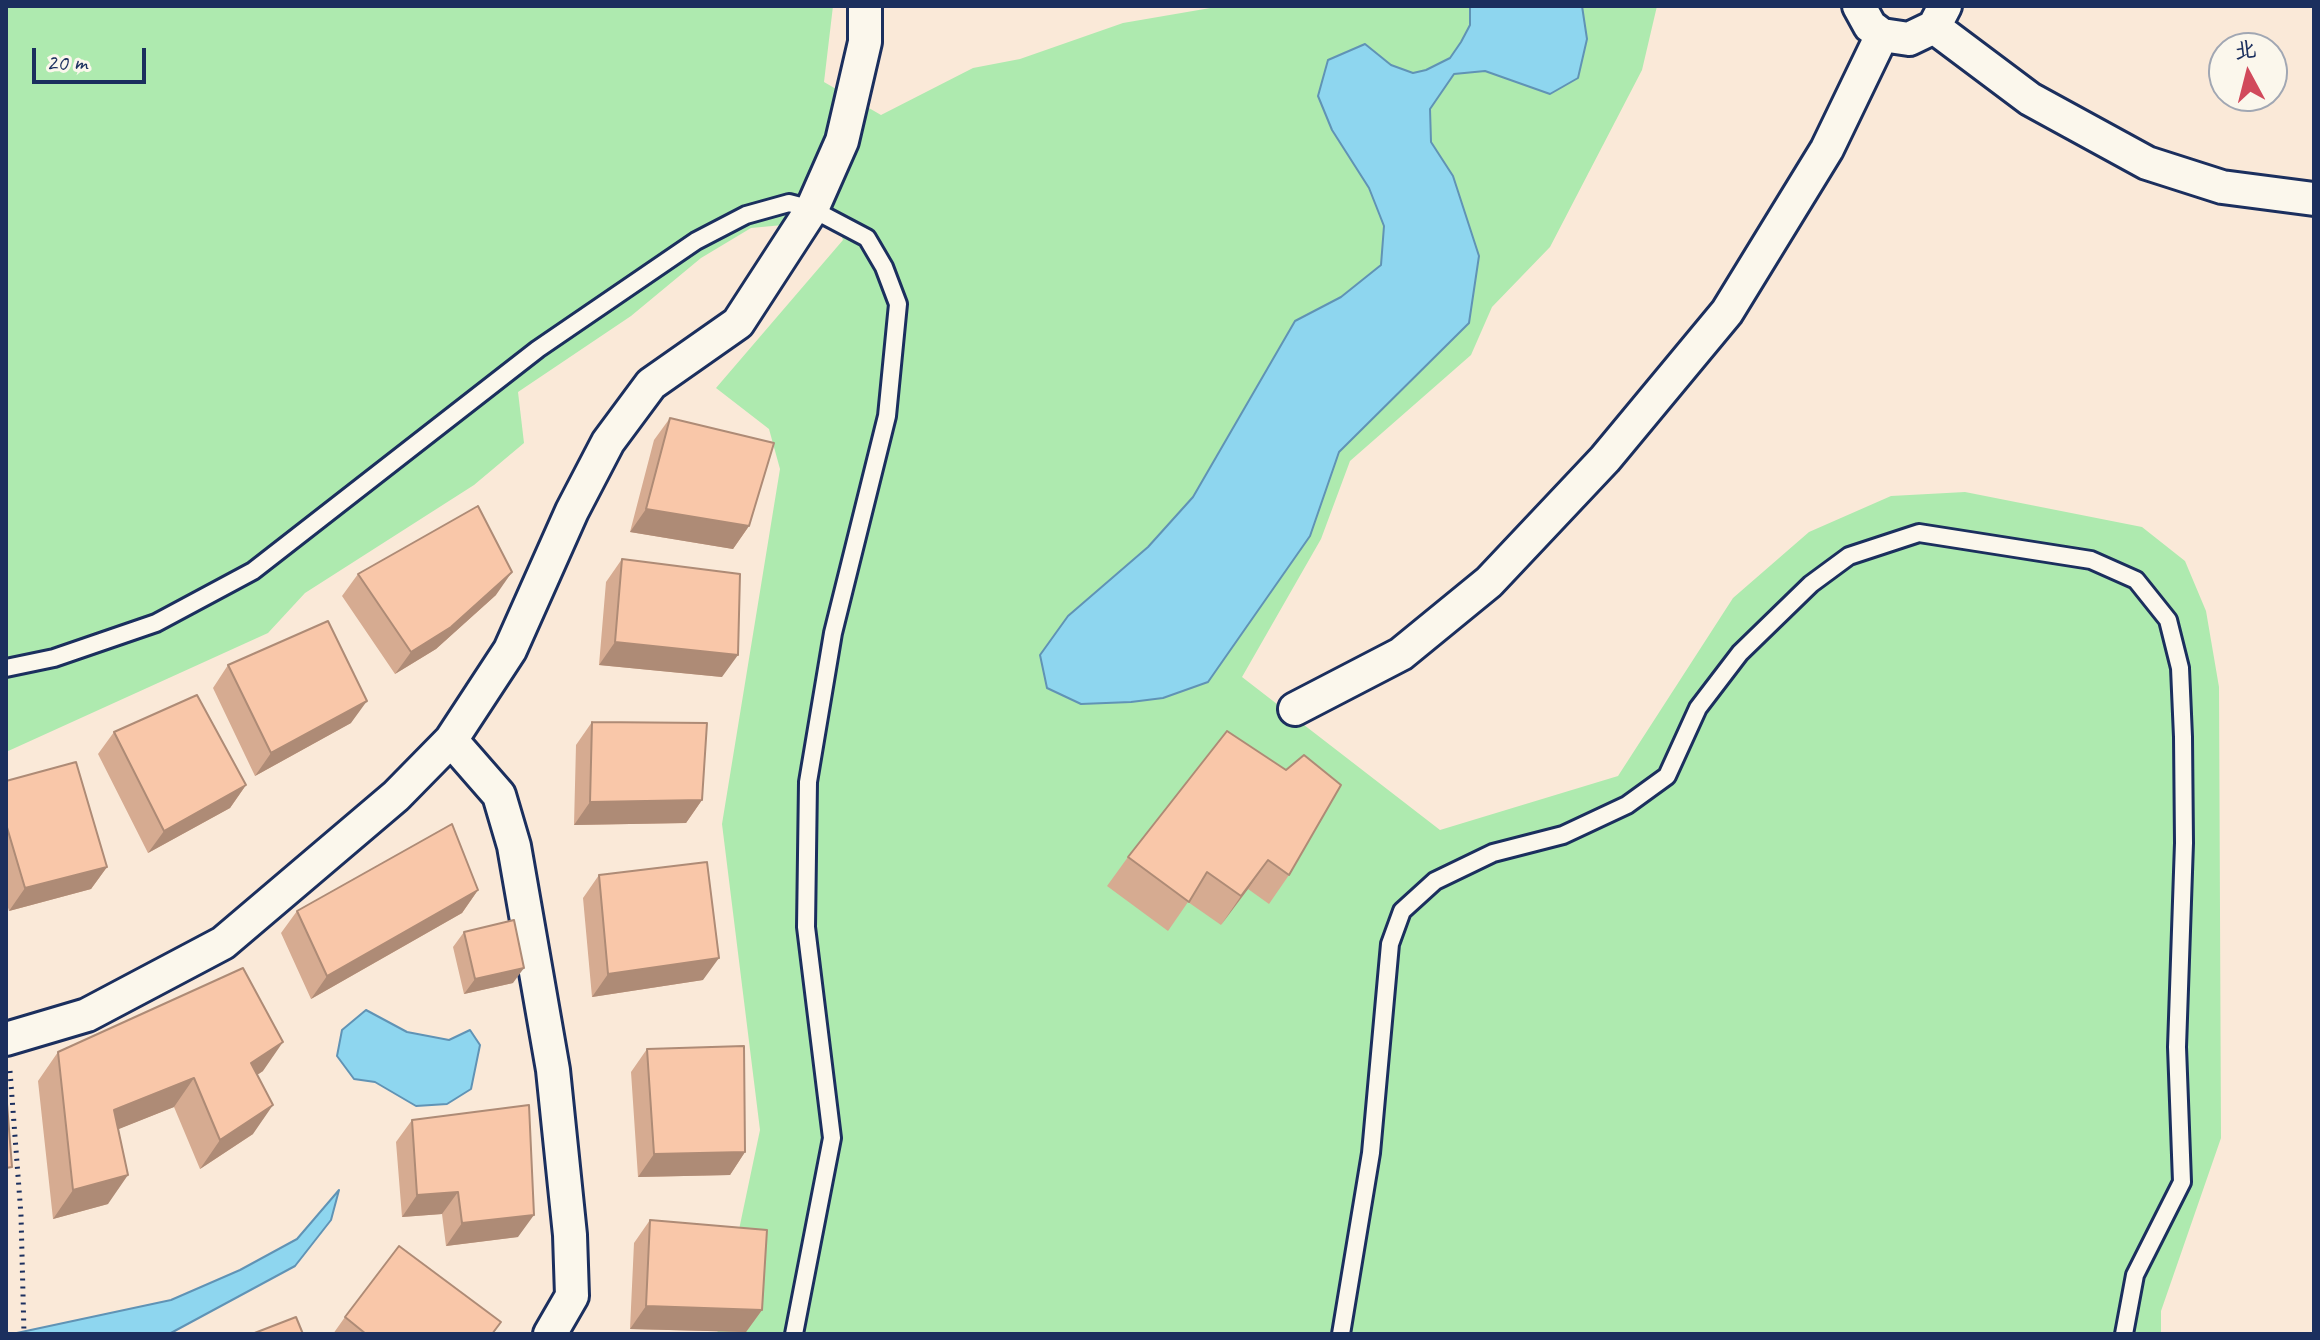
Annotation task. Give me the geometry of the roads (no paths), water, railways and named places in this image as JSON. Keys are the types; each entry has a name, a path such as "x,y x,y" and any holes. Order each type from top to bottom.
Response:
{"street":[{"path":"6,1039 87,1015 223,943 396,796 451,740 510,650 572,511 608,442 651,384 738,323 812,209 842,141 865,42 865,6"},
{"path":"1859,6 1870,26 1882,35 1909,39 1939,16 2030,99 2147,163 2222,187 2314,199"},
{"path":"1295,709 1401,654 1489,582 1605,459 1727,312 1827,149 1882,35"},
{"path":"451,740 499,795 514,846 553,1070 570,1235 572,1296 550,1334"}],"lane":[{"path":"6,668 54,658 156,623 253,571 538,349 696,241 746,215 789,203 812,209 867,238 884,267 898,304 887,416 833,633 808,782 806,927 832,1138 794,1334"},
{"path":"1341,1334 1371,1153 1390,944 1402,911 1435,881 1493,853 1563,835 1627,805 1667,776 1698,708 1740,653 1811,584 1849,556 1919,533 2091,560 2136,580 2168,620 2180,668 2183,737 2177,1047 2182,1182 2135,1275 2124,1334"}],"water":[{"path":"1470,6 1582,6 1587,39 1578,78 1550,94 1485,71 1454,74 1430,109 1431,142 1453,176 1479,256 1469,323 1339,452 1310,536 1208,682 1163,698 1081,704 1047,688 1040,655 1068,616 1148,547 1193,497 1295,321 1341,297 1381,265 1384,226 1369,188 1332,130 1318,96 1328,60 1365,44 1391,65 1413,73 1426,70 1450,58 1461,42 1470,25"},
{"path":"366,1010 407,1032 449,1040 470,1030 480,1045 471,1089 447,1104 416,1106 375,1082 354,1079 337,1056 342,1030"},
{"path":"339,1190 331,1220 295,1266 169,1334 12,1334 171,1300 240,1270 297,1239"}]}
